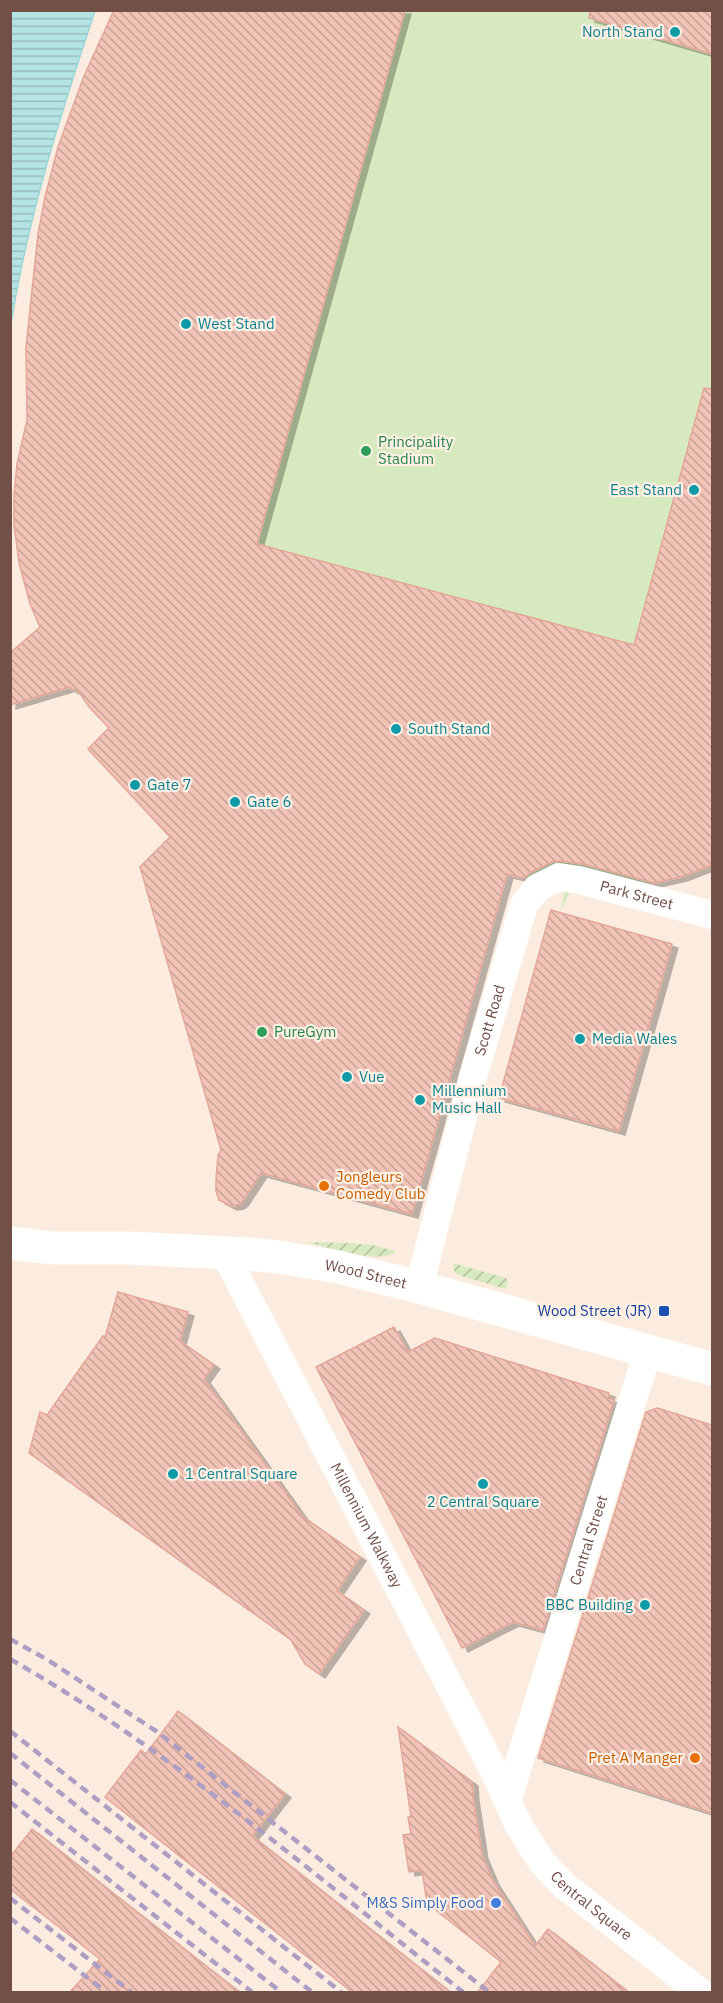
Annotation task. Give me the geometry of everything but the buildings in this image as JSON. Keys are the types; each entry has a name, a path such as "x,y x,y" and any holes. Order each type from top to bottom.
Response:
{"street":[{"name":"Park Street","path":"559,877 579,880 712,915"},
{"name":"Scott Road","path":"419,1287 473,1077 524,905 537,888 559,877"},
{"name":"Wood Street","path":"10,1243 53,1248 130,1248 279,1257 329,1265 419,1287 712,1369"},
{"name":"Millennium Walkway","path":"225,1254 508,1798"},
{"name":"Central Street","path":"508,1798 648,1351"},
{"name":"Central Square","path":"508,1798 519,1826 541,1861 566,1887 700,1992"}],"green space":[{"name":"Principality Stadium","path":"114,11 712,11 712,866 681,877 643,885 572,887 560,913 566,887 515,876 290,814 114,733 90,708 74,686 30,604 21,574 17,549 14,495 17,464 27,420 26,347 38,234 58,147 84,76"},
{"path":"305,1242 373,1245 395,1251 395,1253 387,1256 364,1255"},
{"path":"453,1263 506,1278 508,1281 506,1289 458,1275 454,1271"}],"water":[{"path":"11,10 95,11 36,204 11,324"}],"railway":[{"path":"10,1639 48,1660 156,1731 489,1992"},
{"path":"10,1659 70,1695 186,1775 298,1860 463,1992"},
{"path":"10,1731 341,1992"},
{"path":"10,1753 312,1992"},
{"path":"10,1780 281,1992"},
{"path":"10,1802 252,1992"},
{"path":"10,1898 131,1992"},
{"path":"10,1918 106,1992"}],"place":[{"name":"North Stand","path":"675,32"},
{"name":"West Stand","path":"186,324"},
{"name":"Principality Stadium","path":"366,451"},
{"name":"East Stand","path":"694,490"},
{"name":"South Stand","path":"396,729"},
{"name":"Gate 7","path":"135,785"},
{"name":"Gate 6","path":"235,802"},
{"name":"PureGym","path":"262,1032"},
{"name":"Media Wales","path":"580,1039"},
{"name":"Vue","path":"347,1077"},
{"name":"Millennium Music Hall","path":"420,1100"},
{"name":"Jongleurs Comedy Club","path":"324,1186"},
{"name":"Wood Street (JR)","path":"664,1311"},
{"name":"1 Central Square","path":"173,1474"},
{"name":"2 Central Square","path":"483,1484"},
{"name":"BBC Building","path":"645,1605"},
{"name":"Pret A Manger","path":"695,1758"},
{"name":"M&S Simply Food","path":"496,1903"}]}
